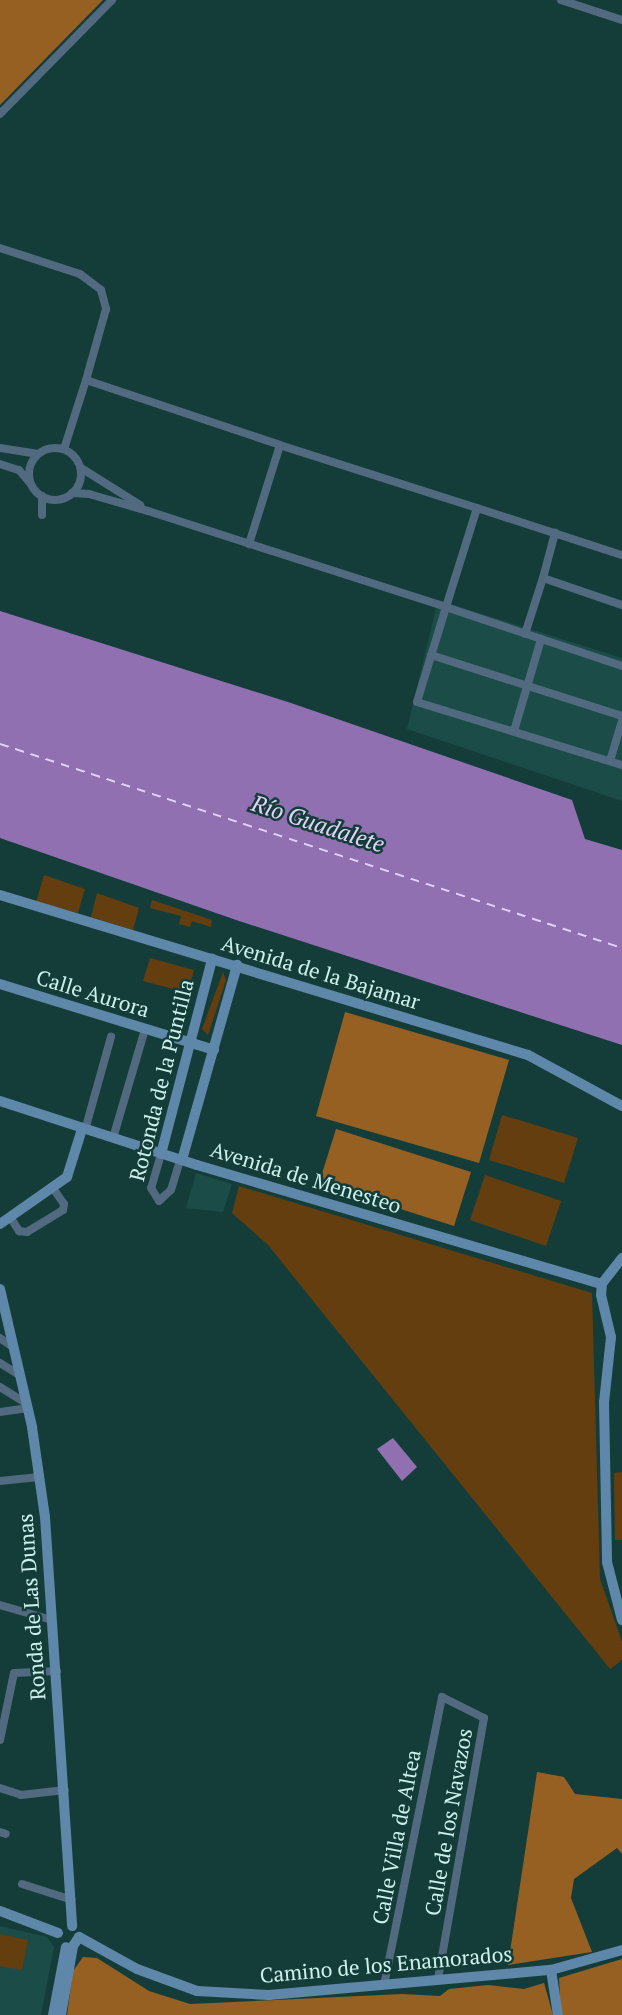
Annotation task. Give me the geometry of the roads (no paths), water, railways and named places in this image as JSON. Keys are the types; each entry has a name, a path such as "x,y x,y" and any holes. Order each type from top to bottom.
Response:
{"street":[{"path":"0,114 112,0"},
{"path":"561,0 622,20"},
{"path":"0,248 80,274 101,290 106,309 64,449"},
{"path":"86,380 622,555"},
{"path":"249,544 280,445"},
{"path":"0,448 37,454"},
{"path":"31,484 29,473 37,454 47,448 64,449 81,468 148,511"},
{"path":"0,464 19,470 41,496 53,499 72,494 89,494 148,511 622,666"},
{"path":"72,494 81,479 81,468"},
{"path":"41,496 42,515 53,499"},
{"path":"477,508 417,702 622,765"},
{"path":"525,634 555,533"},
{"path":"543,578 622,605"},
{"path":"514,730 541,639"},
{"path":"431,654 622,718 610,761"},
{"name":"Avenida de la Bajamar","path":"0,895 528,1055 622,1106"},
{"name":"Rotonda de la Puntilla","path":"181,1160 172,1190 159,1201 150,1188 212,959"},
{"path":"181,1160 237,965"},
{"name":"Calle Aurora","path":"0,985 214,1050"},
{"path":"113,1139 145,1029"},
{"path":"53,1188 64,1204 63,1210 27,1232 19,1231 3,1221 67,1177 111,1037"},
{"name":"Avenida de Menesteo","path":"0,1101 160,1154 602,1284"},
{"path":"622,1258 602,1284 611,1337 604,1402 607,1562 622,1619"},
{"name":"Ronda de Las Dunas","path":"1,1290 39,1477 57,1671 72,1926"},
{"path":"0,1338 13,1347"},
{"path":"0,1363 19,1376"},
{"path":"0,1387 26,1406"},
{"path":"0,1412 26,1406"},
{"path":"0,1481 39,1477"},
{"path":"0,1605 52,1620"},
{"path":"0,1740 10,1705 15,1673 57,1671"},
{"name":"Calle de los Navazos","path":"438,1979 484,1718 442,1697"},
{"name":"Calle Villa de Altea","path":"384,1985 442,1697"},
{"path":"0,1703 10,1705"},
{"path":"0,1788 21,1795 65,1790"},
{"path":"22,1884 72,1900"},
{"path":"0,1911 58,1933 73,1943"},
{"path":"58,1933 72,1926 73,1943 61,2015"},
{"path":"52,2015 73,1943"},
{"name":"Camino de los Enamorados","path":"73,1943 197,1991 269,1995 551,1970 622,1950"},
{"path":"551,1970 558,2015"}],"water":[{"name":"Río Guadalete","path":"0,611 291,703 572,800 585,839 622,850 622,1045 239,921 0,838"},
{"path":"393,1438 417,1467 402,1481 377,1449"}]}
